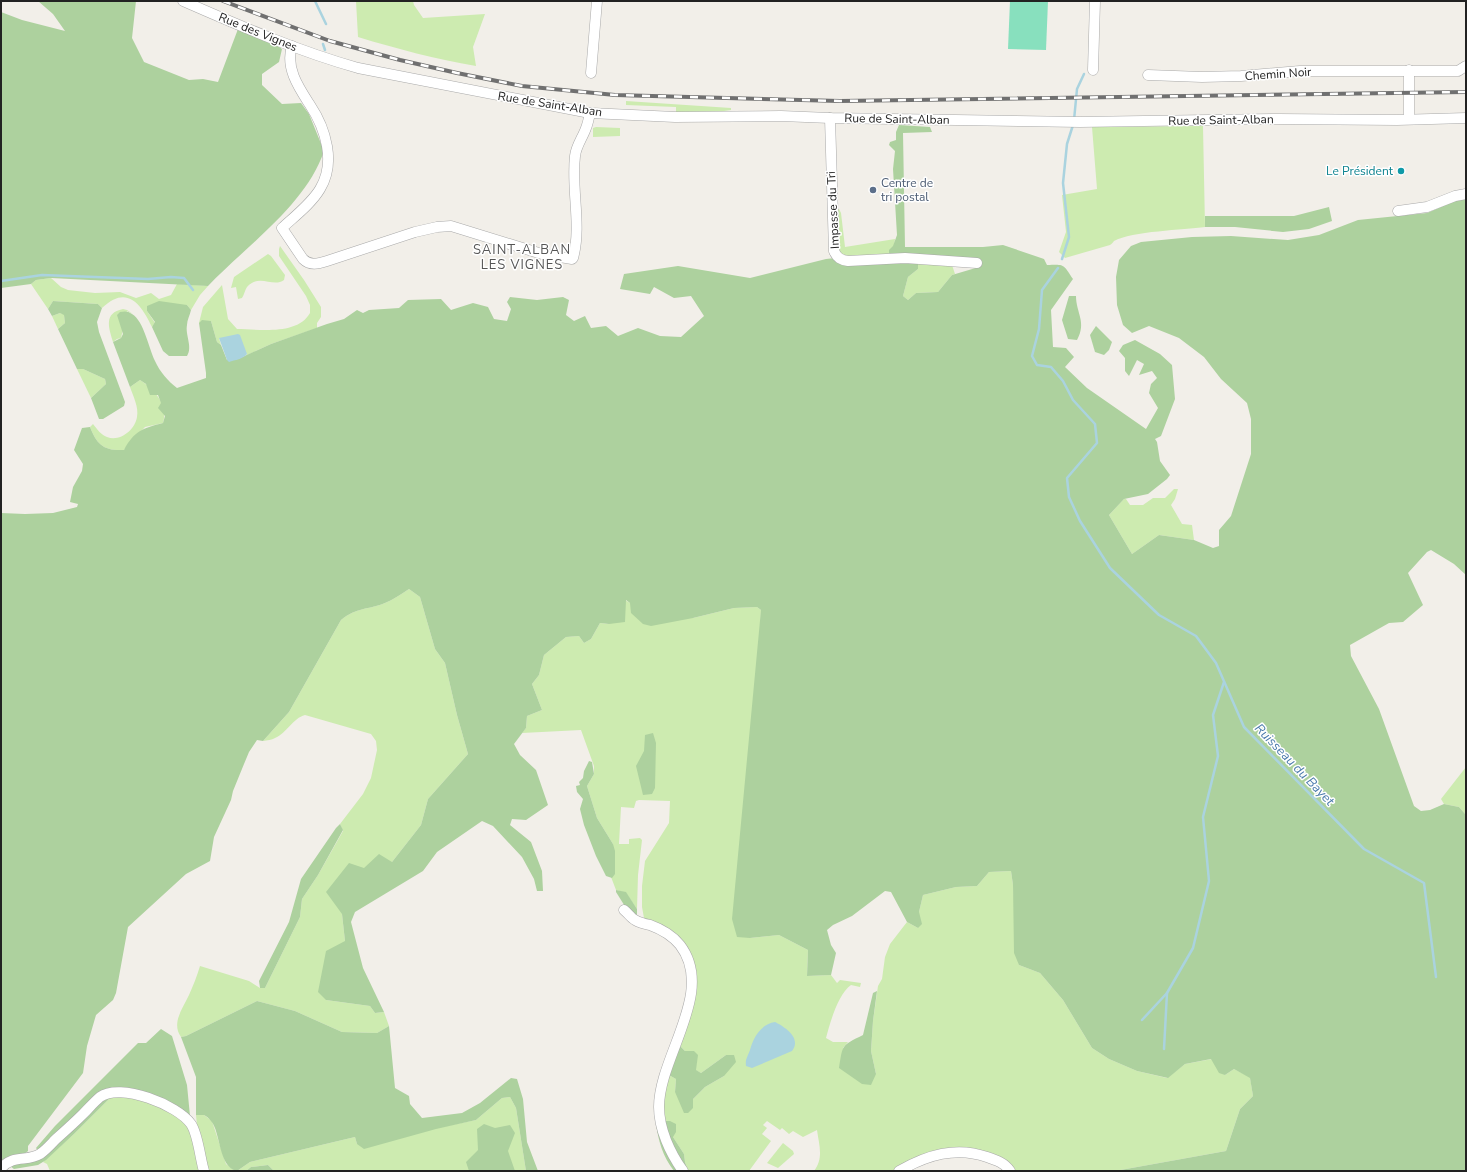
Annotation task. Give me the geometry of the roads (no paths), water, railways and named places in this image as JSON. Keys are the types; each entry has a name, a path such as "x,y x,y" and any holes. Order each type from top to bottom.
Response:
{"street":[{"name":"Rue des Vignes","path":"184,1 292,46 333,61"},
{"path":"591,73 597,1"},
{"path":"1092,70 1095,1"},
{"path":"292,46 290,62 292,71 303,94 316,115 326,138 328,164 326,175 319,190 309,202 282,228 307,263 314,264 327,262 421,230 450,226 542,254 572,259 576,245 574,182 575,156 579,143 586,129 590,113"},
{"name":"Rue de Saint-Alban","path":"333,61 358,68 417,80 590,113 675,117 774,116 1080,122 1278,119 1409,120 1466,118"},
{"name":"Chemin Noir","path":"1148,75 1202,77 1241,76 1300,71 1458,71 1466,66"},
{"path":"1409,70 1409,120"},
{"name":"Impasse du Tri","path":"830,118 834,251 837,257 848,261 905,258 977,263"},
{"path":"1398,211 1427,207 1455,196 1466,194"},
{"path":"624,910 634,920 661,930 674,939 684,952 691,972 690,1001 661,1086 659,1109 663,1132 669,1147 674,1158 684,1171"},
{"path":"1,1168 9,1161 39,1154 80,1118 99,1097 104,1094 115,1092 149,1099 169,1107 183,1116 192,1126 204,1171"},
{"path":"899,1171 929,1157 944,1153 965,1152 985,1156 1002,1162 1010,1171"}],"water":[{"path":"238,334 240,335 247,354 241,358 229,362 219,338"},
{"path":"775,1022 794,1037 795,1046 792,1051 752,1068 746,1066 746,1061 753,1041 758,1032 770,1023"}],"waterway":[{"path":"315,1 326,24"},
{"path":"323,44 325,50"},
{"name":"Ruisseau du Bayet","path":"1074,120 1077,89 1084,74"},
{"name":"Ruisseau du Bayet","path":"1062,259 1069,237 1063,183 1067,144 1073,125"},
{"name":"Ruisseau du Bayet","path":"1058,268 1042,290 1039,329 1032,356 1037,365 1051,367 1063,381 1073,400 1095,424 1097,443 1067,478 1069,497 1080,521 1110,568 1159,615 1196,636 1216,663 1244,727 1364,849 1424,883 1436,977"},
{"path":"1,281 42,275 148,279 171,277 184,278 193,290"},
{"path":"1164,1049 1167,993 1193,948 1209,881 1203,817 1218,756 1213,715 1224,682"},
{"path":"1142,1020 1167,993"}],"railway":[{"path":"223,1 330,41 400,60 522,86 615,95 840,101 1466,92"}],"place":[{"name":"Le Président","path":"1401,171"},
{"name":"Centre de tri postal","path":"873,190"}],"district":[{"name":"SAINT-ALBAN LES VIGNES","path":"522,256"}]}
